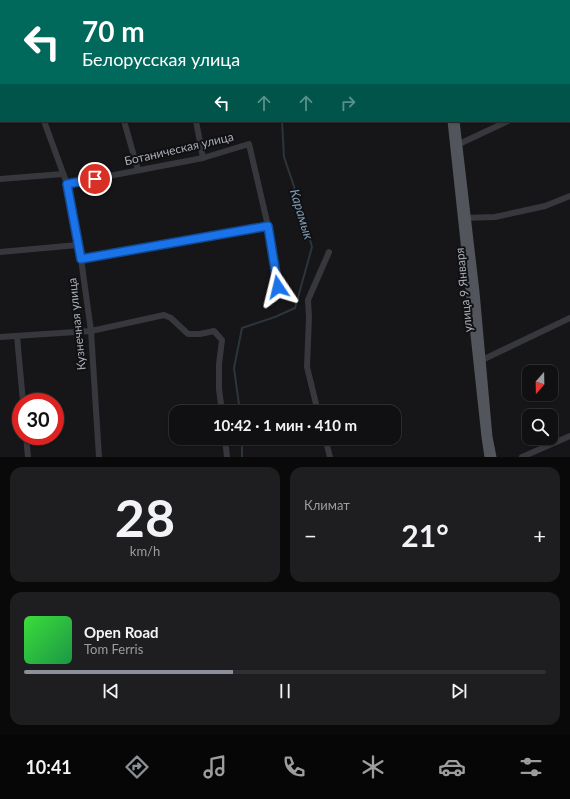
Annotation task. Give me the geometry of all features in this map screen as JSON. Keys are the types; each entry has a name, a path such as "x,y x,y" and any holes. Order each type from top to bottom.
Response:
{"main road":[{"name":"улица 9 Января","path":"451,122 456,145 488,457"},
{"name":"улица 9 Января","path":"456,122 456,145"},
{"name":"улица 9 Января","path":"479,362 493,457"}],"street":[{"name":"Кузнечная улица","path":"44,122 67,184 81,259 91,331 99,457"},
{"path":"124,122 138,170"},
{"path":"196,122 203,158"},
{"path":"456,145 506,122"},
{"name":"Ботаническая улица","path":"67,184 203,158 249,144 268,226"},
{"path":"0,179 63,174"},
{"path":"464,218 502,216 545,206 570,196"},
{"path":"81,259 268,226 278,287"},
{"path":"0,252 78,245"},
{"path":"316,405 307,367 309,317 308,300 329,252"},
{"path":"0,337 91,331 164,315 171,318 188,334 200,334 214,331 222,340 219,370 221,405"},
{"path":"479,362 570,318"},
{"path":"17,336 22,393"},
{"path":"522,457 570,436"},
{"path":"27,445 28,457"},
{"path":"226,445 227,457"},
{"path":"327,445 330,457"}],"waterway":[{"name":"Карамык","path":"239,405 234,368 242,328 275,317 295,308 312,247 303,213 284,157 282,122"},
{"name":"Карамык","path":"242,445 242,457"}],"route":[{"path":"95,179 67,184 81,259 268,226 278,287"}]}
